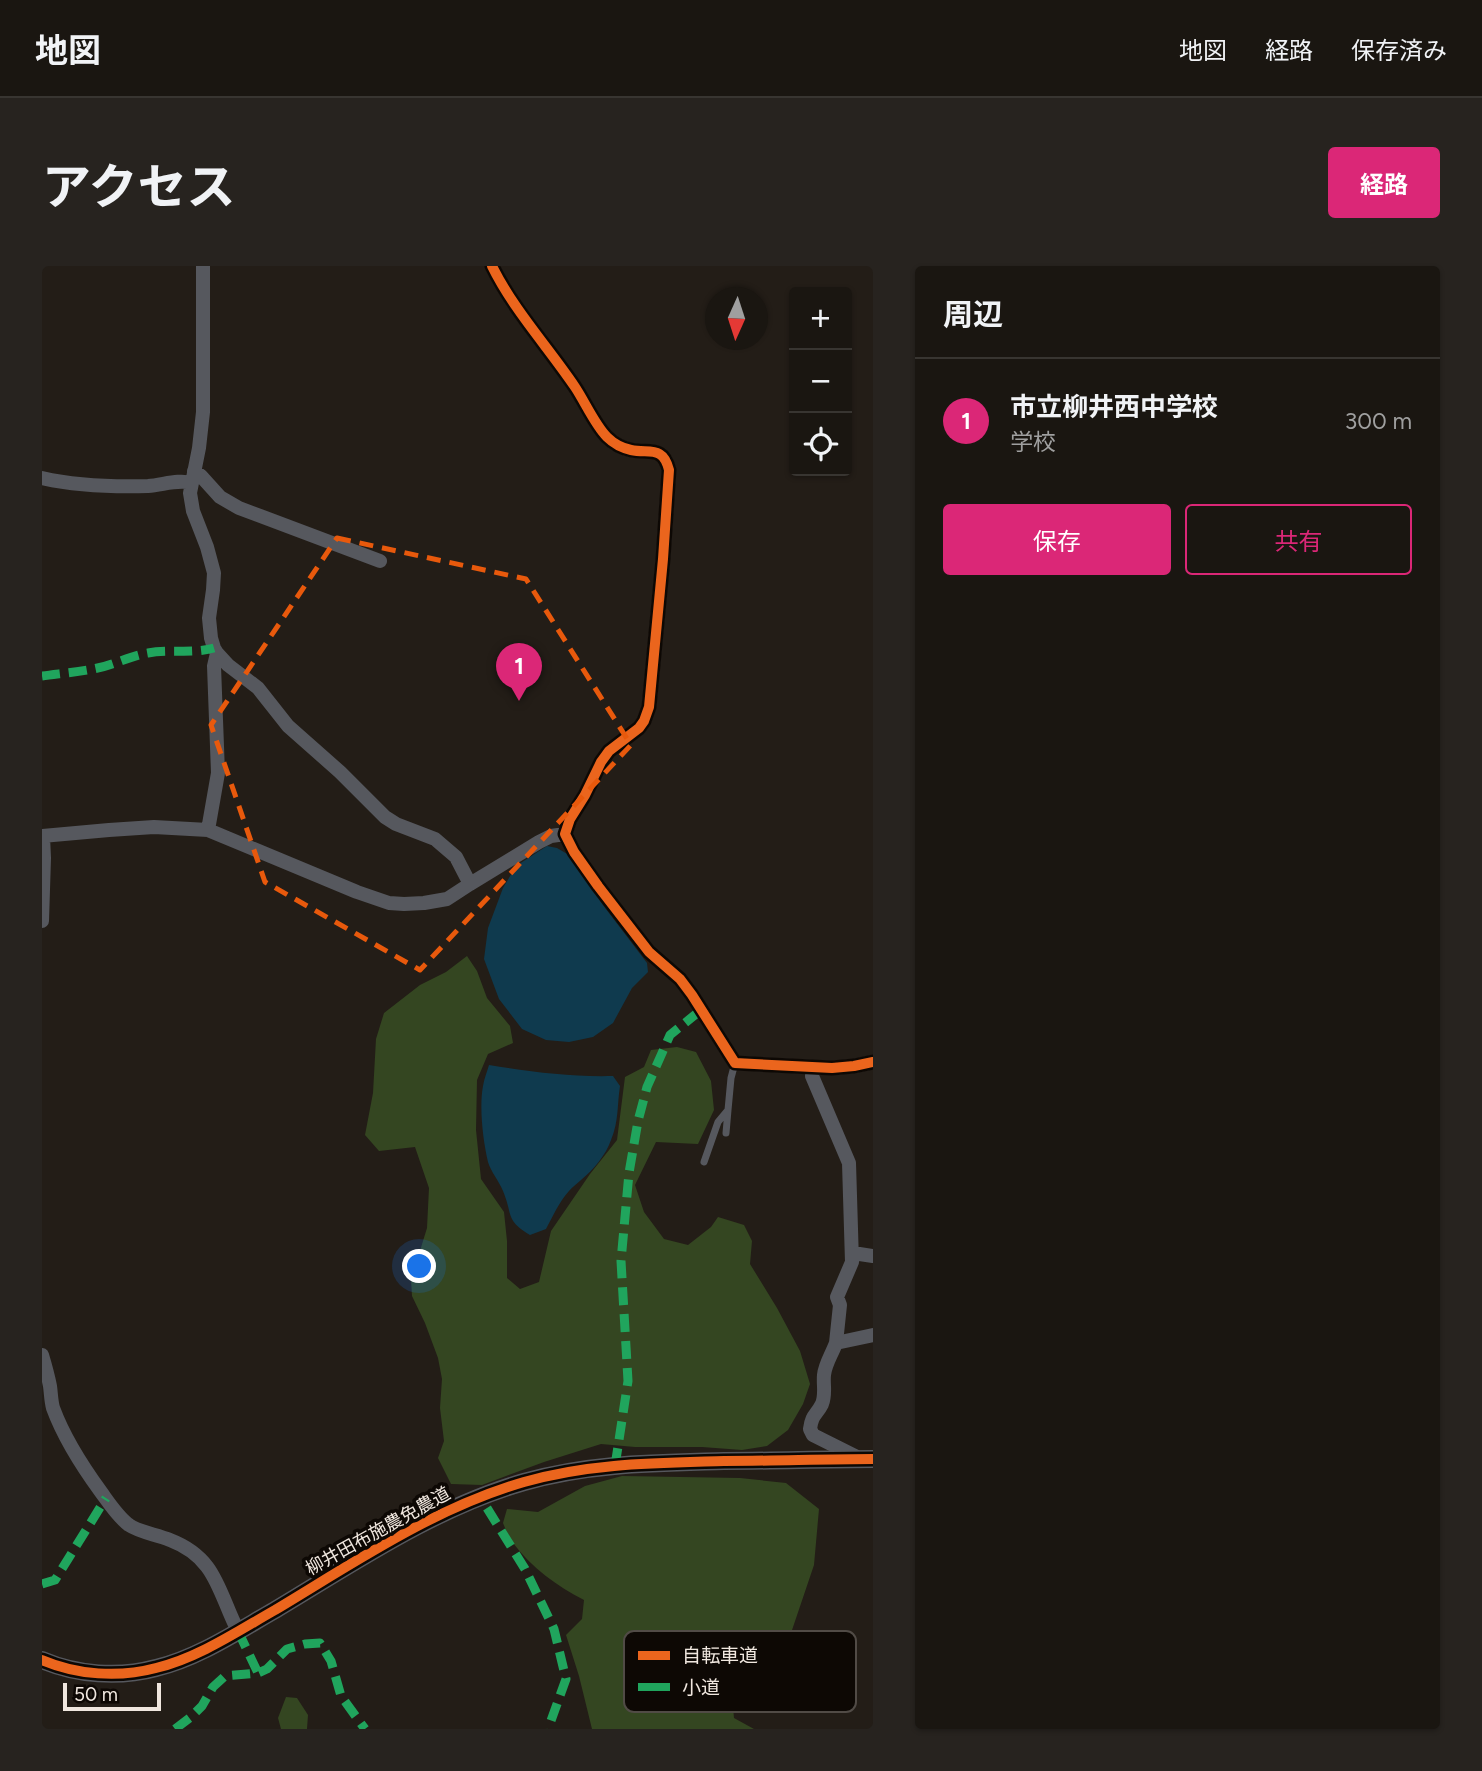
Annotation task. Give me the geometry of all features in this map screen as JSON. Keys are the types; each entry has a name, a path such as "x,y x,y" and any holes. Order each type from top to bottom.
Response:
{"street":[{"path":"203,266 203,412 190,493 193,511 214,573 209,618 211,638 217,653 258,688 288,726 385,817 435,839 456,857 470,884"},
{"path":"492,266 605,436 618,446 660,454 667,460 669,470 649,707 639,728 609,751 601,762 565,834 598,886 649,952 680,979 692,995 735,1063 813,1068 873,1062"},
{"path":"42,478 86,485 119,486 161,485 201,476 220,497 239,508 380,561"},
{"path":"208,830 218,773 214,666 217,653"},
{"path":"42,921 42,836 153,827 208,830 357,892 389,903 404,904 447,899 539,842 551,836 565,834"},
{"path":"813,1068 812,1076 849,1163 853,1253 852,1262 836,1297 840,1305 836,1343 824,1376 825,1393 822,1404 812,1418 810,1429 813,1435 866,1459"},
{"path":"853,1253 873,1256"},
{"path":"836,1343 873,1335"},
{"path":"42,1355 52,1405 63,1432 85,1469 117,1513 129,1524 190,1550 200,1558 225,1597 238,1631"},
{"name":"柳井田布施農免農道","path":"42,1660 102,1674 129,1674 181,1661 238,1631 439,1514 492,1492 558,1473 592,1467 651,1463 866,1459"}],"lane":[{"path":"726,1133 735,1063"},
{"path":"704,1162 718,1122 728,1110"}],"highlighted area":[{"path":"337,538 526,579 631,745 420,970 265,882 211,725"}],"green space":[{"path":"467,956 477,971 487,998 510,1026 513,1043 488,1054 477,1080 476,1130 481,1179 504,1212 507,1278 520,1289 539,1282 551,1231 617,1140 625,1077 644,1067 651,1050 677,1047 696,1052 711,1081 714,1110 698,1144 656,1142 635,1185 644,1212 664,1239 688,1245 711,1227 718,1217 744,1225 752,1241 750,1264 800,1351 810,1384 803,1404 788,1430 767,1446 742,1450 601,1444 482,1485 451,1484 438,1458 444,1441 440,1408 442,1379 438,1358 412,1296 411,1280 427,1228 429,1188 415,1147 379,1151 365,1135 373,1093 376,1039 384,1013 420,985 446,972"},
{"path":"622,1476 740,1478 786,1483 819,1509 814,1565 792,1631 624,1631 624,1712 733,1712 734,1718 754,1729 592,1729 566,1635 582,1619 584,1600 555,1583 528,1560 512,1541 503,1523 507,1509 538,1512 585,1486"},
{"path":"286,1697 297,1698 308,1715 307,1729 281,1729 278,1718"}],"water":[{"path":"547,846 569,855 647,963 648,972 632,988 613,1023 593,1037 569,1042 546,1040 522,1029 499,999 484,959 488,928 503,888 516,866"},
{"path":"489,1065 581,1076 613,1076 620,1086 615,1126 606,1151 586,1176 565,1195 546,1229 530,1235 513,1221 503,1191 488,1162 481,1104 483,1083"}],"marked path":[{"path":"42,676 96,668 148,653 214,648"},
{"path":"615,1466 628,1381 621,1261 629,1173 638,1121 647,1087 670,1035 701,1010"},
{"path":"42,1584 55,1580 106,1498"},
{"path":"487,1508 525,1569 554,1629 566,1679 548,1729"},
{"path":"238,1631 258,1673"},
{"path":"175,1729 202,1706 213,1687 225,1676 258,1673 267,1669 287,1649 320,1643 331,1661 341,1696 365,1729"}],"cycle path":[{"path":"492,266 520,313 575,387 603,432 612,442 624,448 659,454 669,470 649,707 639,728 609,751 601,762 570,819 565,834 598,886 649,952 680,979 692,995 735,1063 832,1068 873,1062"},
{"path":"42,1660 84,1672 113,1674 142,1671 187,1658 232,1635 427,1521 458,1506 524,1482 574,1471 649,1464 873,1459"}],"place":[{"name":"市立柳井西中学校","path":"519,701"}]}
